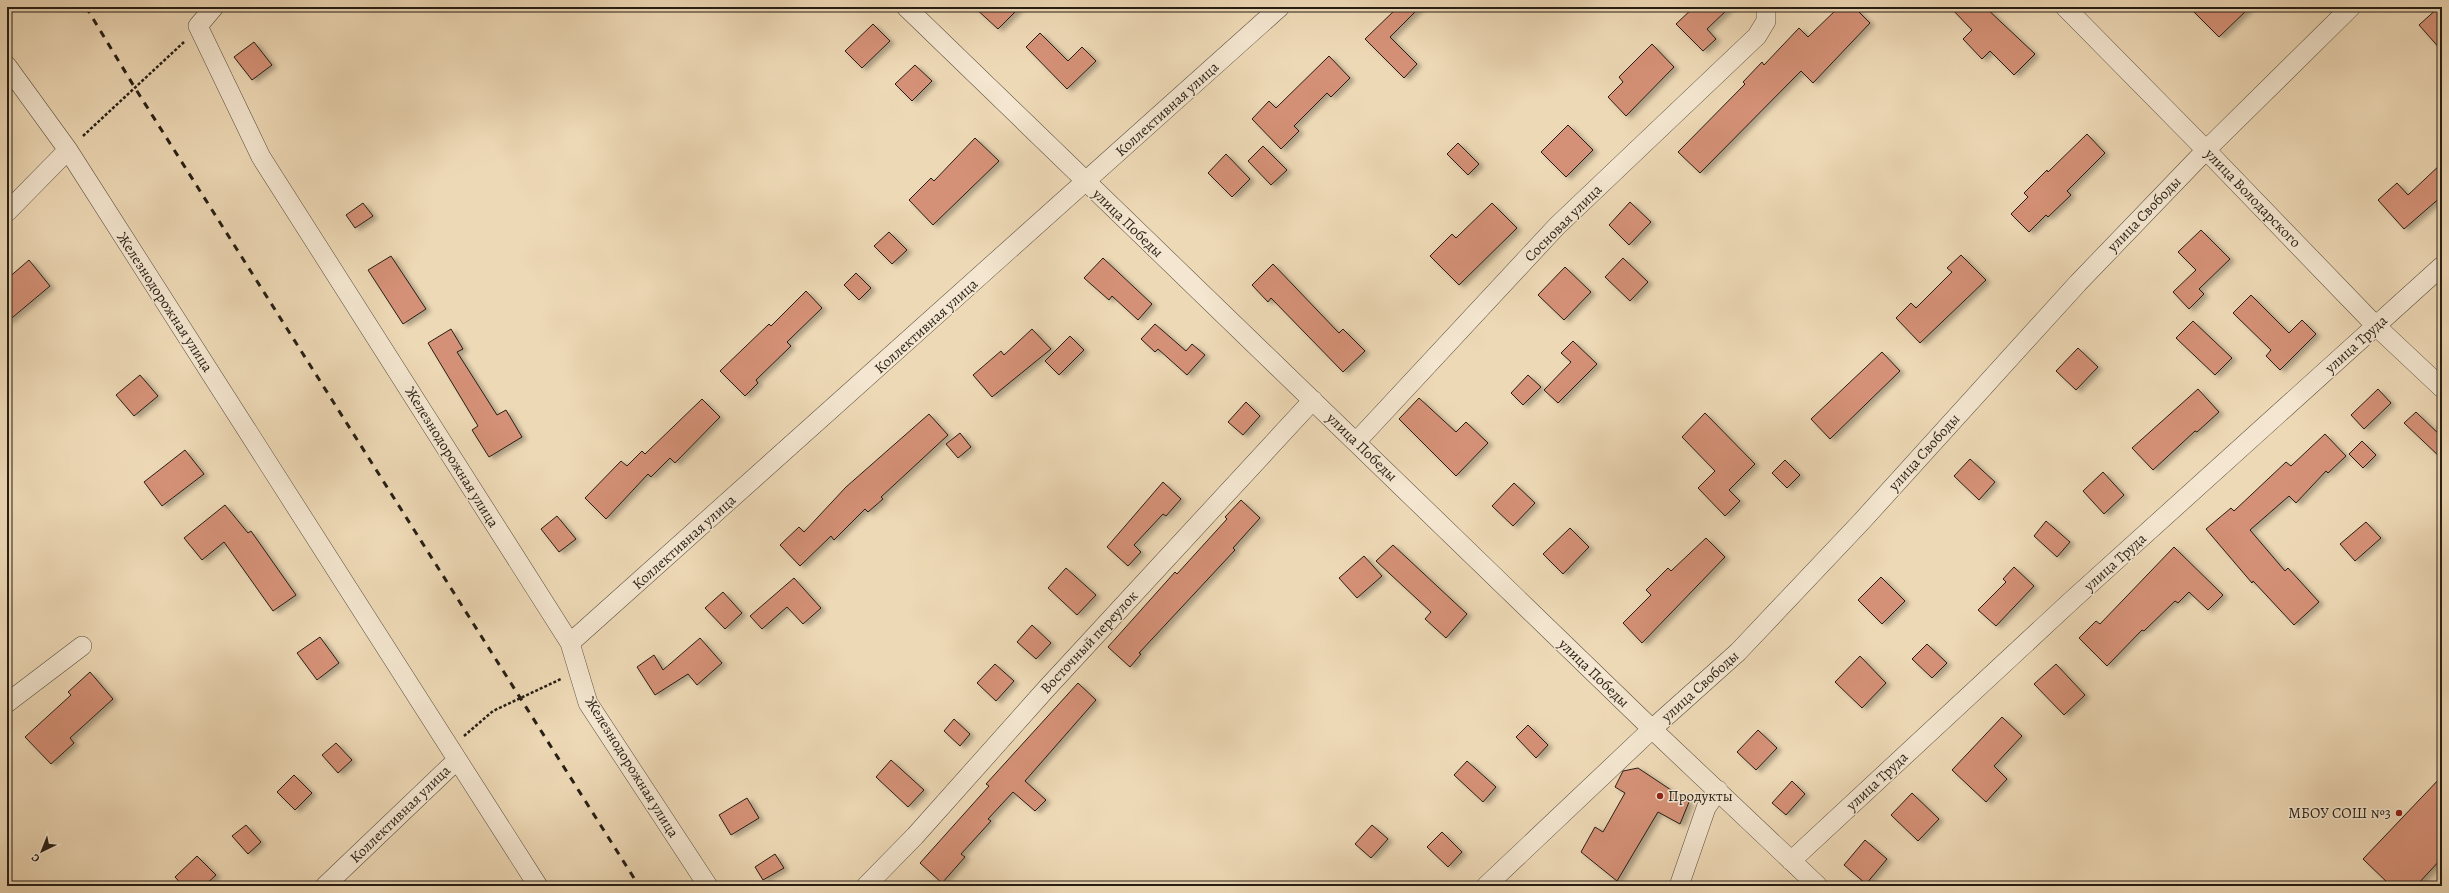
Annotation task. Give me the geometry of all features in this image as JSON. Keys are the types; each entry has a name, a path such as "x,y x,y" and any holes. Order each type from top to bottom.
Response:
{"street":[{"path":"198,26 214,7"},
{"name":"улица Победы","path":"906,7 1086,183 1313,400 1652,729 1818,886"},
{"name":"Коллективная улица","path":"570,643 1086,183 1280,7"},
{"name":"Сосновая улица","path":"1356,442 1558,226 1757,36 1766,21 1766,7"},
{"name":"улица Володарского","path":"2065,7 2376,326 2442,388"},
{"name":"улица Свободы","path":"1486,886 1652,729 1738,652 1862,521 2078,283 2206,150 2351,7"},
{"name":"Железнодорожная улица","path":"198,26 261,157 570,643 588,703 708,886"},
{"name":"Железнодорожная улица","path":"7,66 68,150 538,886"},
{"path":"7,212 68,150"},
{"name":"улица Труда","path":"1791,861 2064,608 2442,266"},
{"name":"Восточный переулок","path":"866,886 915,836 1047,688 1313,400"},
{"path":"7,703 82,646"},
{"name":"Коллективная улица","path":"325,886 457,760"},
{"path":"1679,886 1706,808 1718,790"}],"path":[{"path":"68,150 175,52 198,26"},
{"path":"457,760 464,736 493,711 552,685 578,668"}],"building":[{"path":"974,7 1020,7 998,29"},
{"path":"1398,7 1420,7 1390,37 1417,64 1404,78 1365,39"},
{"path":"1694,7 1730,7 1707,29 1716,39 1703,51 1676,24"},
{"path":"1839,7 1854,7 1870,23 1813,83 1801,71 1700,173 1678,152 1745,84 1743,82 1762,62 1764,65 1799,28 1808,37"},
{"path":"1950,7 1985,7 2035,54 2014,75 1990,51 1982,59 1963,39 1972,30"},
{"path":"2189,7 2250,7 2219,37"},
{"path":"2439,7 2442,7 2442,51 2419,25"},
{"path":"873,24 890,41 862,68 845,51"},
{"path":"1040,33 1068,61 1082,47 1096,61 1067,89 1026,47"},
{"path":"254,42 272,65 252,80 234,57"},
{"path":"1652,44 1674,67 1626,116 1608,97 1623,82 1619,77"},
{"path":"1329,56 1350,78 1331,97 1327,93 1294,126 1299,131 1281,149 1252,119 1269,101 1276,108"},
{"path":"915,65 932,81 912,101 895,84"},
{"path":"1568,125 1593,150 1566,177 1541,152"},
{"path":"2087,134 2105,153 2067,191 2071,195 2048,217 2046,215 2029,232 2011,214 2028,197 2024,193"},
{"path":"975,138 999,161 933,225 909,200 931,178 934,181"},
{"path":"1458,143 1479,164 1468,175 1447,154"},
{"path":"1263,146 1287,170 1271,185 1248,161"},
{"path":"1226,154 1250,179 1232,197 1208,173"},
{"path":"2442,163 2442,196 2404,229 2378,200 2397,183 2408,195"},
{"path":"1630,202 1651,222 1629,245 1609,225"},
{"path":"363,203 373,216 355,228 346,215"},
{"path":"1492,203 1517,228 1459,285 1430,256 1452,234 1456,238"},
{"path":"2201,230 2230,259 2199,289 2204,294 2189,309 2173,292 2196,270 2178,252"},
{"path":"889,232 907,250 892,264 874,246"},
{"path":"1961,255 1986,280 1920,343 1896,318 1911,303 1916,308 1952,272 1947,268"},
{"path":"391,256 426,309 403,324 368,270"},
{"path":"1103,258 1152,304 1138,320 1112,296 1109,300 1084,278"},
{"path":"1623,258 1648,282 1630,301 1605,277"},
{"path":"29,260 50,286 7,322 7,279"},
{"path":"1273,264 1339,333 1343,329 1365,351 1343,372 1271,298 1268,302 1252,285"},
{"path":"1565,267 1591,292 1564,320 1538,295"},
{"path":"856,273 871,288 859,300 844,285"},
{"path":"806,291 822,308 787,342 791,346 756,380 758,383 745,396 720,371 769,324 771,326"},
{"path":"2251,295 2289,333 2302,320 2316,334 2280,370 2266,356 2271,350 2233,313"},
{"path":"2193,321 2232,358 2215,375 2176,338"},
{"path":"1155,324 1186,351 1192,344 1205,355 1187,375 1158,349 1155,352 1141,339"},
{"path":"451,329 463,349 457,352 497,415 506,410 522,437 489,457 472,430 478,426 428,343"},
{"path":"1032,329 1051,349 992,397 973,375 1001,351 1004,355"},
{"path":"1070,336 1084,350 1059,375 1045,361"},
{"path":"1573,341 1597,364 1558,403 1544,390 1571,362 1561,353"},
{"path":"2078,348 2098,367 2076,390 2056,371"},
{"path":"1882,352 1900,371 1830,439 1811,419"},
{"path":"140,375 158,396 134,416 116,395"},
{"path":"1528,375 1541,387 1523,405 1511,393"},
{"path":"2198,389 2219,412 2197,432 2195,431 2153,470 2132,448"},
{"path":"2378,389 2391,403 2364,429 2351,415"},
{"path":"1419,398 1456,432 1466,422 1488,443 1456,476 1399,419"},
{"path":"702,399 720,417 675,463 670,458 651,477 648,474 606,519 585,498 621,461 627,466 642,451 645,454"},
{"path":"1246,402 1260,416 1243,435 1228,422"},
{"path":"2416,412 2442,437 2442,459 2404,423"},
{"path":"1705,413 1755,464 1729,490 1740,501 1725,516 1698,488 1715,471 1682,437"},
{"path":"929,414 948,435 881,497 883,499 868,512 865,509 834,540 831,536 800,566 780,545 799,527 804,532 846,487"},
{"path":"960,433 971,447 958,458 946,444"},
{"path":"2325,434 2346,456 2328,473 2326,471 2296,503 2289,496 2250,530 2285,571 2288,568 2319,602 2294,625 2253,581 2252,583 2206,529 2231,508 2234,511 2286,462 2291,466"},
{"path":"2362,441 2376,455 2363,468 2349,454"},
{"path":"185,450 204,474 162,506 144,482"},
{"path":"1970,459 1995,482 1979,500 1954,476"},
{"path":"1785,460 1800,475 1787,488 1772,473"},
{"path":"2103,472 2124,495 2104,514 2083,491"},
{"path":"1163,482 1181,499 1166,516 1163,514 1134,545 1141,552 1128,566 1107,547"},
{"path":"1514,483 1535,503 1513,526 1492,506"},
{"path":"1241,500 1260,518 1233,548 1235,550 1139,653 1141,654 1130,667 1108,647 1175,572 1177,574 1227,519 1225,517"},
{"path":"225,505 248,533 251,531 296,595 273,611 224,542 202,560 184,538"},
{"path":"557,516 576,539 559,552 541,529"},
{"path":"2046,521 2070,542 2057,557 2034,536"},
{"path":"2366,522 2381,538 2355,561 2340,544"},
{"path":"1570,528 1589,547 1563,574 1543,554"},
{"path":"1706,538 1725,557 1642,643 1623,623 1651,595 1646,590 1668,568 1671,571"},
{"path":"1393,545 1467,614 1446,638 1425,619 1431,612 1376,561"},
{"path":"2174,547 2223,595 2208,610 2189,592 2178,603 2175,601 2144,631 2142,630 2107,666 2079,638 2096,621 2100,624"},
{"path":"1364,556 1382,576 1357,598 1339,578"},
{"path":"2014,567 2034,586 1996,626 1978,610 2006,582 2003,579"},
{"path":"1066,568 1096,595 1077,615 1048,588"},
{"path":"1881,577 1905,601 1882,624 1858,600"},
{"path":"794,578 821,608 803,624 787,607 762,629 750,616"},
{"path":"723,592 742,613 725,629 705,608"},
{"path":"1032,625 1051,643 1036,659 1017,642"},
{"path":"320,637 339,663 317,680 297,653"},
{"path":"700,638 722,663 697,685 688,674 655,695 637,667 654,655 663,670"},
{"path":"1927,644 1947,663 1932,678 1912,659"},
{"path":"1860,656 1886,683 1862,708 1835,682"},
{"path":"995,664 1014,681 996,701 977,683"},
{"path":"2056,664 2085,695 2064,715 2034,684"},
{"path":"90,672 113,699 70,738 74,743 51,764 25,737 71,695 68,692"},
{"path":"1078,683 1096,700 1025,781 1046,800 1035,811 1013,792 988,819 991,821 961,854 965,857 942,883 920,863 989,786 986,784"},
{"path":"2002,717 2022,736 1994,766 2007,779 1986,802 1952,770"},
{"path":"954,719 970,734 960,746 944,731"},
{"path":"1528,725 1548,745 1536,758 1516,737"},
{"path":"1758,730 1777,748 1756,770 1737,752"},
{"path":"336,743 352,760 338,773 322,755"},
{"path":"891,760 924,790 908,807 876,777"},
{"path":"1467,761 1496,787 1483,802 1454,775"},
{"path":"1638,768 1689,802 1680,824 1658,812 1617,881 1581,852 1595,827 1603,832 1625,793 1615,787 1623,771"},
{"path":"294,775 312,793 295,810 277,792"},
{"path":"2442,776 2442,858 2416,886 2391,886 2363,859"},
{"path":"1792,781 1805,794 1786,815 1772,803"},
{"path":"1912,793 1939,819 1918,841 1891,815"},
{"path":"747,798 759,818 731,835 719,815"},
{"path":"246,825 261,842 248,854 232,836"},
{"path":"1372,825 1388,839 1371,858 1355,844"},
{"path":"1442,832 1462,852 1448,867 1427,847"},
{"path":"1865,840 1887,859 1866,884 1844,865"},
{"path":"775,854 784,868 763,880 755,867"},
{"path":"197,856 216,875 204,886 183,886 175,877"}],"railway":[{"path":"86,7 135,88 639,886"}],"place":[{"name":"Продукты","path":"1660,796"},
{"name":"МБОУ СОШ №3","path":"2399,813"}]}
